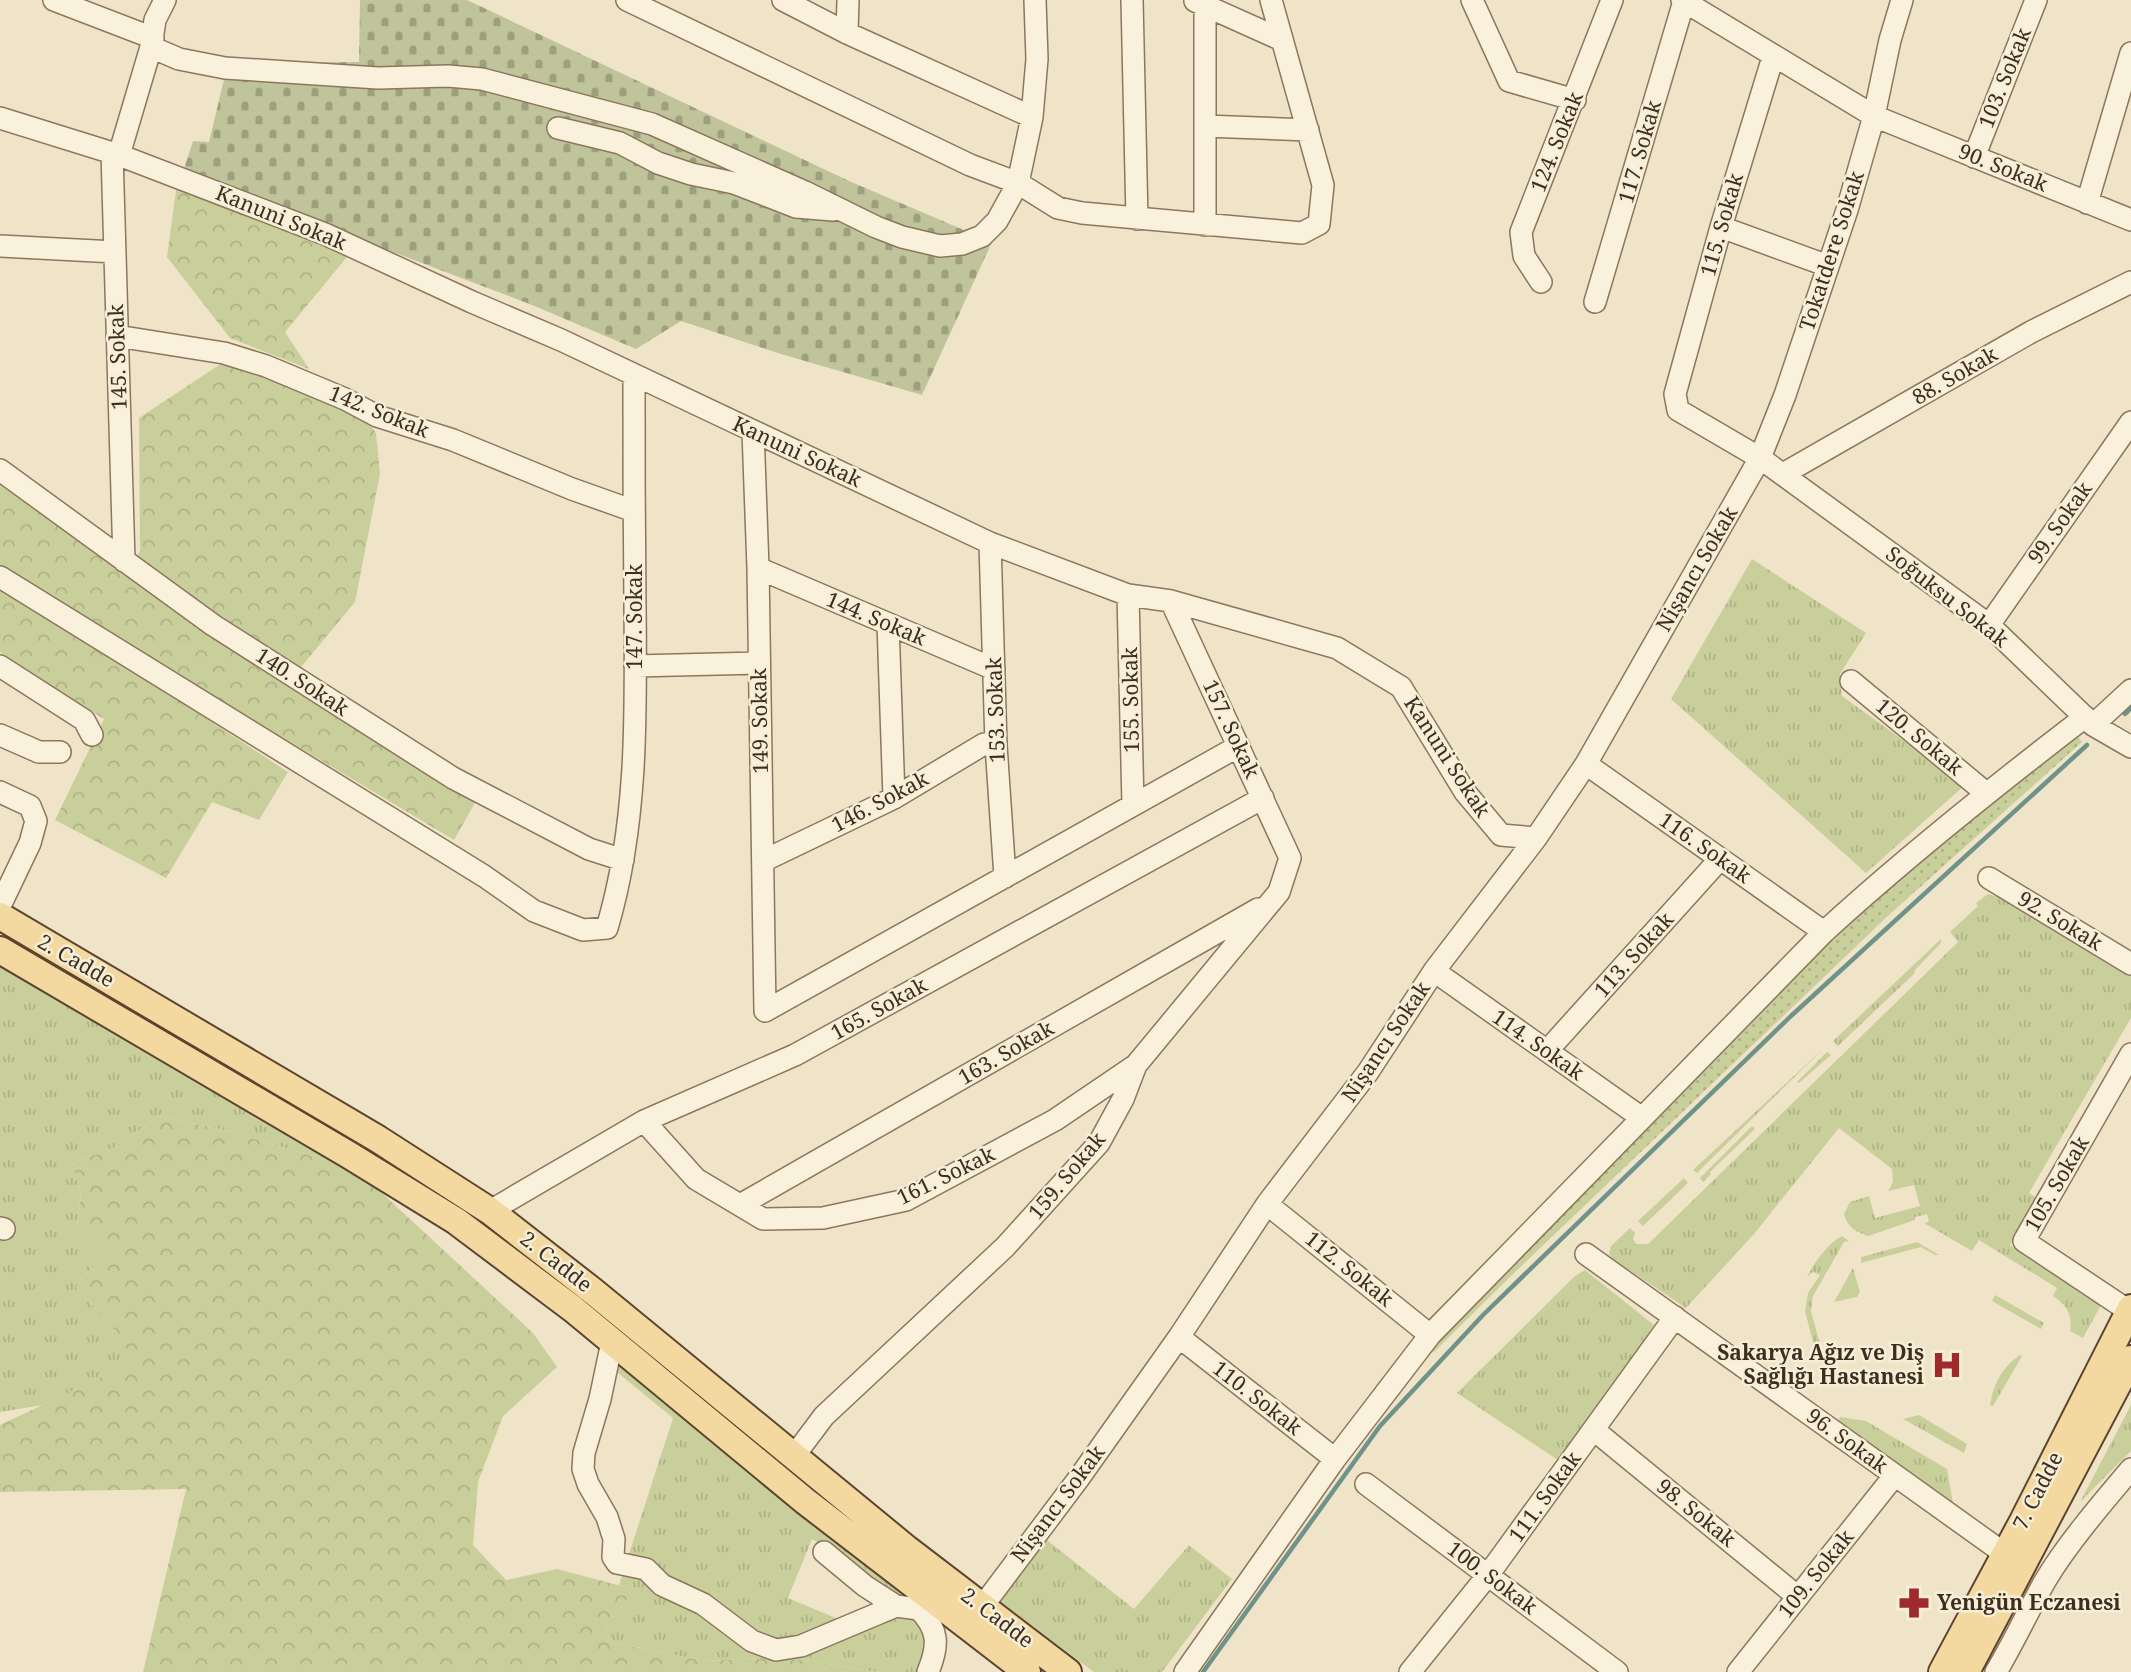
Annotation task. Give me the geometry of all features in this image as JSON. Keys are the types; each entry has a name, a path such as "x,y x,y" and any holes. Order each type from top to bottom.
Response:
{"main road":[{"name":"2. Cadde","path":"0,916 378,1139 490,1211 594,1292 982,1607 1068,1672"},
{"name":"2. Cadde","path":"0,950 337,1147 456,1221 612,1342 805,1501 923,1603 1027,1672"},
{"name":"7. Cadde","path":"1948,1669 2130,1310"},
{"name":"7. Cadde","path":"1948,1669 2131,1359"}],"street":[{"path":"54,0 152,42 179,59 225,68 378,78 448,76 482,79 652,124 902,237 940,246 962,244 982,236 997,221 1018,183 1032,117 1037,59 1035,0"},
{"name":"145. Sokak","path":"124,561 115,252 116,154 152,42 155,20 165,0"},
{"path":"627,0 970,165 1018,183 1058,208 1137,219 1302,233 1319,224 1323,185 1271,0"},
{"path":"783,0 847,33 1032,117"},
{"path":"847,33 848,0"},
{"path":"1132,0 1137,219"},
{"path":"1472,0 1509,81 1575,100"},
{"name":"124. Sokak","path":"1541,282 1524,256 1521,232 1612,0"},
{"name":"Tokatdere Sokak","path":"1890,40 1891,0"},
{"name":"Tokatdere Sokak","path":"1760,458 1847,210 1874,116 1890,40 1902,0"},
{"name":"103. Sokak","path":"1974,157 2036,0"},
{"name":"90. Sokak","path":"1683,1 1874,116 2131,220"},
{"name":"117. Sokak","path":"1595,302 1683,1"},
{"path":"1205,225 1205,126 1199,3 1282,40"},
{"path":"2087,202 2131,53"},
{"name":"115. Sokak","path":"1675,394 1721,227 1773,57"},
{"name":"Kanuni Sokak","path":"0,118 116,154 325,234 634,374 990,543 1128,595 1171,600 1337,648 1401,687 1465,792 1501,835 1536,838"},
{"path":"1205,126 1307,130"},
{"path":"558,128 621,143 658,163 691,174 734,183 796,207 845,212"},
{"path":"1721,227 1828,266"},
{"path":"0,246 115,252"},
{"name":"88. Sokak","path":"1783,474 2031,332 2131,282"},
{"name":"142. Sokak","path":"117,335 224,354 267,366 345,399 377,416 453,440 559,484 634,511"},
{"name":"147. Sokak","path":"0,577 484,876 534,911 583,930 607,928 617,894 631,799 635,666 634,374"},
{"name":"Soğuksu Sokak","path":"1675,394 1678,410 1760,458 1989,625 2089,721 2130,748"},
{"name":"99. Sokak","path":"1989,625 2131,422"},
{"name":"149. Sokak","path":"753,431 758,568 765,1011 1005,877"},
{"name":"Nişancı Sokak","path":"982,1607 1079,1478 1179,1337 1267,1204 1368,1072 1434,971 1536,838 1586,764 1760,458"},
{"name":"140. Sokak","path":"0,471 213,625 453,778 589,849 623,860"},
{"name":"153. Sokak","path":"990,543 996,745 1005,877"},
{"name":"144. Sokak","path":"758,568 994,669"},
{"name":"155. Sokak","path":"1128,595 1133,805"},
{"name":"157. Sokak","path":"1171,600 1290,858"},
{"path":"888,624 894,798"},
{"path":"635,666 759,663"},
{"path":"0,666 84,720 92,735"},
{"name":"120. Sokak","path":"1851,681 1986,793"},
{"path":"1185,1672 1335,1459 1430,1335 1824,932 1875,885 1986,793 2131,690"},
{"path":"0,735 39,752 60,752"},
{"name":"146. Sokak","path":"762,861 894,798 984,744 996,745"},
{"path":"1005,877 1239,746"},
{"name":"116. Sokak","path":"1586,764 1824,932"},
{"path":"0,792 30,806 36,821 30,843 0,906"},
{"name":"165. Sokak","path":"490,1211 644,1121 795,1055 1263,798"},
{"name":"159. Sokak","path":"794,1457 824,1416 1005,1247 1099,1143 1123,1099 1136,1065 1279,892 1290,858"},
{"name":"113. Sokak","path":"1547,1051 1720,859"},
{"name":"92. Sokak","path":"1989,878 2131,964"},
{"name":"163. Sokak","path":"740,1205 1272,901"},
{"name":"114. Sokak","path":"1434,971 1642,1118"},
{"name":"105. Sokak","path":"2130,1310 2024,1241 2131,1054"},
{"name":"161. Sokak","path":"644,1121 696,1179 763,1219 823,1218 906,1200 1055,1120 1136,1065"},
{"name":"112. Sokak","path":"1267,1204 1430,1335"},
{"name":"96. Sokak","path":"1586,1254 2005,1554"},
{"name":"111. Sokak","path":"1410,1672 1488,1575 1675,1317"},
{"name":"110. Sokak","path":"1179,1337 1335,1459"},
{"path":"612,1342 600,1399 584,1453 583,1469 588,1485 607,1517 614,1539 613,1557 617,1563 646,1569 662,1585 703,1604 752,1641 776,1650 801,1646 896,1606 923,1603 935,1632 934,1654 928,1672"},
{"name":"98. Sokak","path":"1594,1430 1798,1597"},
{"path":"1996,1672 2046,1580 2102,1503 2131,1469"},
{"name":"109. Sokak","path":"1738,1672 1895,1475"},
{"name":"100. Sokak","path":"1366,1484 1617,1672"},
{"path":"824,1552 865,1586 896,1606"}],"green space":[{"path":"360,0 467,0 849,181 992,242 922,395 781,354 681,321 636,349 532,305 183,172 193,141 209,142 228,63 359,62"},
{"path":"177,183 321,234 347,257 285,332 309,369 230,338 167,257"},
{"path":"225,351 361,411 376,433 380,474 355,602 297,672 135,560 140,551 139,418 219,365"},
{"path":"0,483 128,572 476,801 454,840 0,568"},
{"path":"1752,559 1866,633 1840,674 1842,696 1965,785 1866,873 1671,699"},
{"path":"0,584 288,772 259,820 212,802 166,878 55,820 104,719 0,652"},
{"path":"2075,733 2082,742 1890,914 1434,1352 1429,1353 1494,1278 1850,923 1938,843"},
{"path":"1988,894 2016,902 2131,972 2131,1018 2029,1193 2037,1198 2010,1245 2101,1305 2083,1338 2070,1331 2068,1310 2053,1296 2057,1288 1979,1240 1972,1251 1924,1223 1929,1222 1927,1214 1868,1236 1853,1228 1844,1214 1850,1202 1869,1196 1875,1218 1920,1206 1914,1185 1888,1191 1893,1182 1892,1169 1839,1128 1754,1234 1686,1308 1613,1259 1609,1254 1611,1246 1630,1228 1635,1233 1633,1239 1636,1244 1648,1244 1958,942 1950,932 1978,906 1976,903"},
{"path":"1941,939 1941,943 1915,973 1838,1046 1833,1041"},
{"path":"0,958 356,1169 224,1130 158,1116 118,1146 72,1163 81,1195 77,1226 103,1253 76,1287 118,1334 135,1362 43,1405 0,1412"},
{"path":"1824,1048 1697,1173 1693,1170"},
{"path":"1827,1052 1831,1055 1797,1082"},
{"path":"158,1116 224,1130 356,1169 533,1333 557,1367 503,1416 478,1482 473,1545 506,1580 557,1569 633,1589 623,1606 605,1621 610,1642 705,1661 762,1658 812,1661 876,1672 143,1672 186,1489 0,1492 0,1425 134,1362 118,1334 76,1287 103,1253 77,1226 81,1195 72,1163 118,1146"},
{"path":"1752,1126 1755,1129 1703,1182 1700,1178"},
{"path":"1684,1178 1688,1183 1643,1226 1638,1221"},
{"path":"1842,1236 1849,1241 1844,1242 1813,1296 1811,1311 1821,1348 1815,1350 1805,1311 1808,1293 1820,1275 1813,1272 1807,1277 1826,1249"},
{"path":"1917,1242 1939,1255 1921,1247 1861,1263 1861,1257"},
{"path":"1853,1268 1860,1292 1857,1297 1834,1302"},
{"path":"1585,1270 1654,1325 1561,1462 1457,1393 1575,1276"},
{"path":"1995,1295 2044,1323 2041,1329 1992,1301"},
{"path":"2022,1356 1993,1406 1990,1405 2000,1376"},
{"path":"616,1358 783,1492 906,1600 903,1602 896,1599 812,1539 788,1598 843,1621 883,1609 828,1635 783,1646 752,1639 706,1604 698,1604 748,1643 775,1653 792,1651 835,1638 851,1638 864,1624 893,1610 904,1609 927,1631 928,1654 919,1672 876,1672 812,1661 762,1658 705,1661 610,1642 605,1621 623,1606 632,1589 619,1585 673,1418 612,1368"},
{"path":"2131,1405 2131,1451 2080,1502"},
{"path":"1919,1415 1967,1444 1964,1453 1903,1419"},
{"path":"1840,1417 1866,1421 1947,1469 1953,1503 1838,1421"},
{"path":"1043,1537 1134,1609 1189,1545 1232,1579 1162,1672 1094,1672 997,1599"}],"waterway":[{"path":"2125,714 2131,708"},
{"path":"1203,1672 1380,1426 1483,1315 1791,1016 2087,745"}],"place":[{"name":"Sakarya Ağız ve Diş Sağlığı Hastanesi","path":"1947,1365"},
{"name":"Yenigün Eczanesi","path":"1914,1603"}]}
